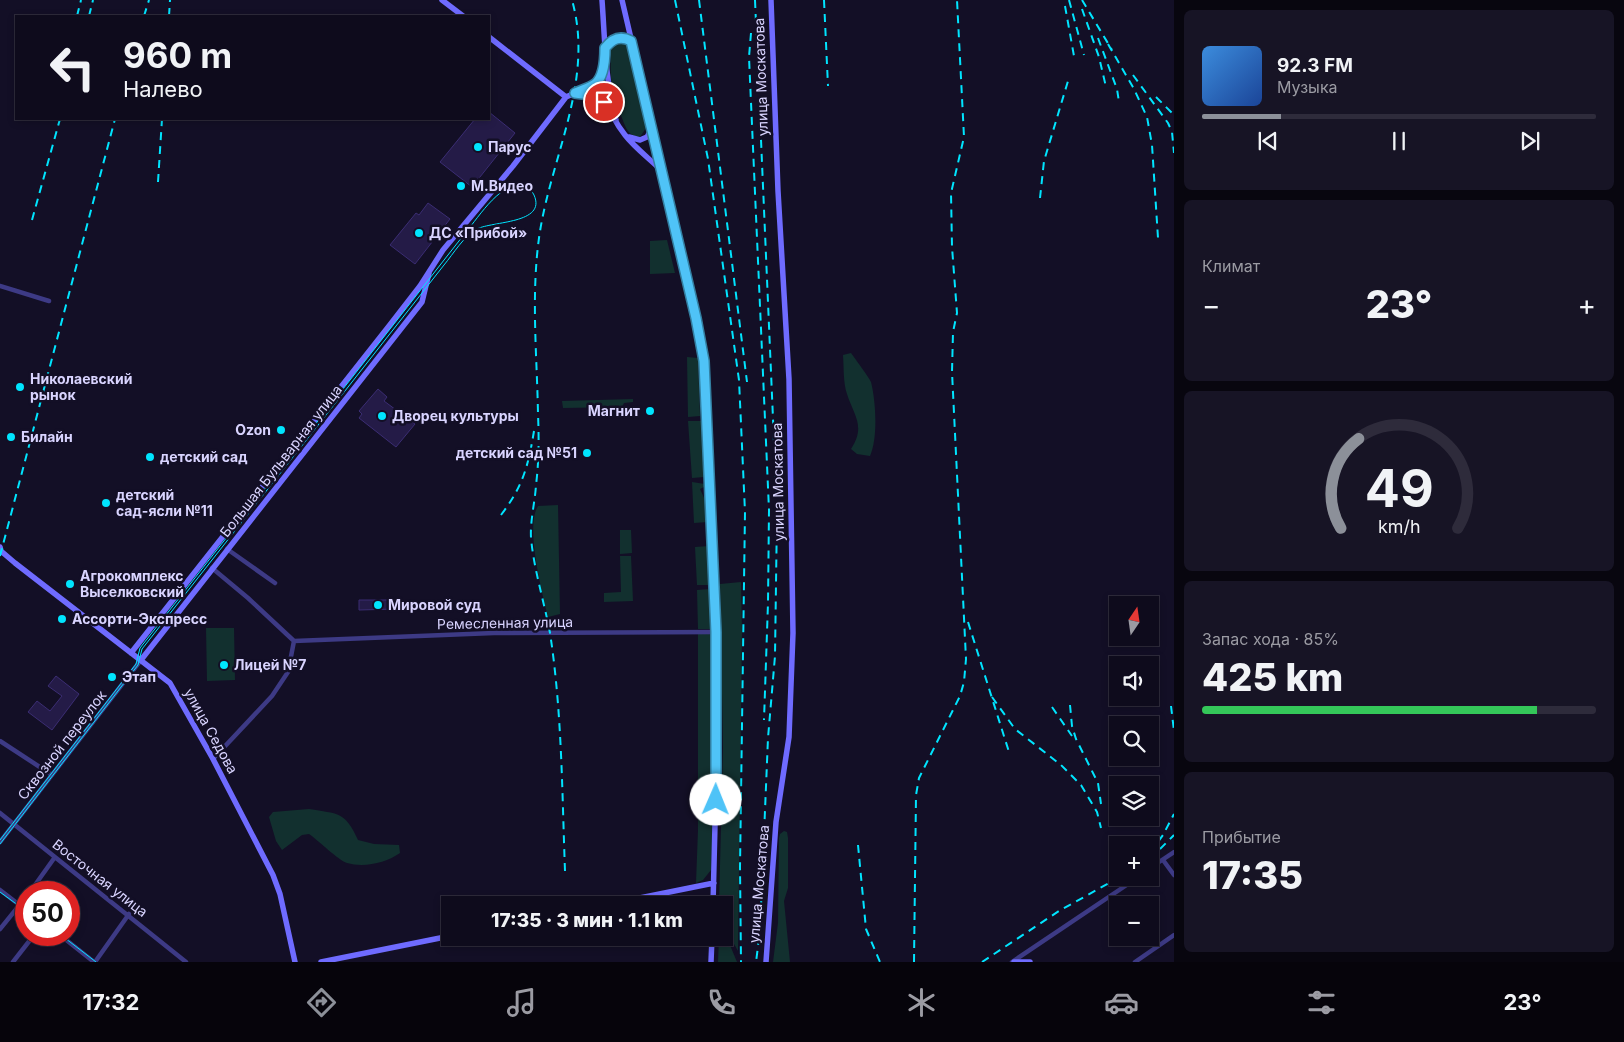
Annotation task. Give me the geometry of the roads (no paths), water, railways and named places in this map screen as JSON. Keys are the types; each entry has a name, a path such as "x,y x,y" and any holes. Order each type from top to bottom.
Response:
{"main road":[{"path":"442,0 462,15"},
{"path":"602,0 605,60 609,94 616,120"},
{"path":"622,0 696,318 704,361 718,704 713,896"},
{"name":"улица Москатова","path":"766,962 776,822 790,737 793,633 789,379 778,191 771,0"},
{"path":"490,37 566,97 595,84 601,75 605,60"},
{"path":"605,48 618,38 626,38 631,41"},
{"path":"575,93 590,95 604,102 625,135 661,170"},
{"name":"Большая Бульварная улица","path":"131,653 389,326 429,271 566,97"},
{"path":"625,135 640,140 647,137 652,128"},
{"name":"Большая Бульварная улица","path":"141,660 422,302 429,271"},
{"name":"улица Седова","path":"0,549 174,688 273,875 280,894 295,962"},
{"path":"650,896 714,883"},
{"path":"321,962 441,938"},
{"path":"711,962 712,946"},
{"path":"1013,962 1022,960 1030,962"}],"street":[{"path":"0,286 48,301"},
{"path":"227,549 275,584"},
{"path":"212,568 248,598 294,641 288,672 283,680 272,696 213,759"},
{"name":"Ремесленная улица","path":"294,641 494,633 716,632"},
{"name":"Сквозной переулок","path":"0,842 141,660"},
{"path":"0,741 52,775"},
{"name":"Восточная улица","path":"0,814 129,914 186,962"},
{"path":"1159,862 1174,852"},
{"path":"38,881 55,857"},
{"path":"1163,860 1174,875"},
{"path":"1013,962 1125,886"},
{"path":"0,890 15,901"},
{"path":"0,930 15,911"},
{"path":"74,946 94,962 129,914"},
{"path":"1135,962 1174,935"},
{"path":"13,962 25,946"}],"tram line":[{"path":"0,840 136,664 140,648 492,200 500,193 517,185 530,189 536,204 533,211 516,220 484,226 467,236 142,649 138,665 0,844"},
{"path":"0,892 15,903"},
{"path":"75,946 96,962"}],"railway":[{"path":"77,15 81,0"},
{"path":"89,15 93,0"},
{"path":"144,15 149,0"},
{"path":"169,15 170,0"},
{"path":"565,871 561,752 554,662 550,633 534,562 531,532 538,449 535,282 539,238 545,208 575,90 578,30 572,0"},
{"path":"675,0 708,159 739,380 745,512 740,867 741,962"},
{"path":"699,0 747,382"},
{"path":"755,0 777,512 775,656 768,738 760,931 756,962"},
{"path":"824,0 828,86"},
{"path":"914,962 916,795 919,778 960,696 964,682 966,659 952,372 953,332 957,313 952,247 951,193 964,137 957,0"},
{"path":"1069,0 1084,55"},
{"path":"1082,0 1112,50"},
{"path":"1065,6 1074,56"},
{"path":"1082,9 1099,57 1106,87"},
{"path":"751,33 749,57 769,510 764,720"},
{"path":"1098,38 1117,89 1119,102"},
{"path":"1108,44 1134,89 1147,117 1152,145 1158,238"},
{"path":"1133,75 1168,123 1172,132 1174,153"},
{"path":"1040,198 1044,161 1068,81"},
{"path":"1156,97 1174,115"},
{"path":"32,220 60,120"},
{"path":"0,556 115,120"},
{"path":"158,182 162,120"},
{"path":"501,515 515,495 524,476 534,431"},
{"path":"968,622 1009,752"},
{"path":"992,697 1015,729 1061,765 1081,785 1097,812 1101,828"},
{"path":"1070,705 1072,726 1076,739 1098,783 1101,804"},
{"path":"1171,706 1174,731"},
{"path":"1052,707 1072,736"},
{"path":"1159,841 1174,814"},
{"path":"1160,849 1174,835"},
{"path":"858,845 866,929 880,962"},
{"path":"982,962 1059,911 1109,883"}],"place":[{"name":"Парус","path":"478,147"},
{"name":"М.Видео","path":"461,186"},
{"name":"ДC «Прибой»","path":"419,233"},
{"name":"Николаевский рынок","path":"20,387"},
{"name":"Магнит","path":"650,411"},
{"name":"Дворец культуры","path":"382,416"},
{"name":"Ozon","path":"281,430"},
{"name":"Билайн","path":"11,437"},
{"name":"детский сад №51","path":"587,453"},
{"name":"детский сад","path":"150,457"},
{"name":"детский сад-ясли №11","path":"106,503"},
{"name":"Агрокомплекс Выселковский","path":"70,584"},
{"name":"Мировой суд","path":"378,605"},
{"name":"Ассорти-Экспресс","path":"62,619"},
{"name":"Лицей №7","path":"224,665"},
{"name":"Этап","path":"112,677"}]}
